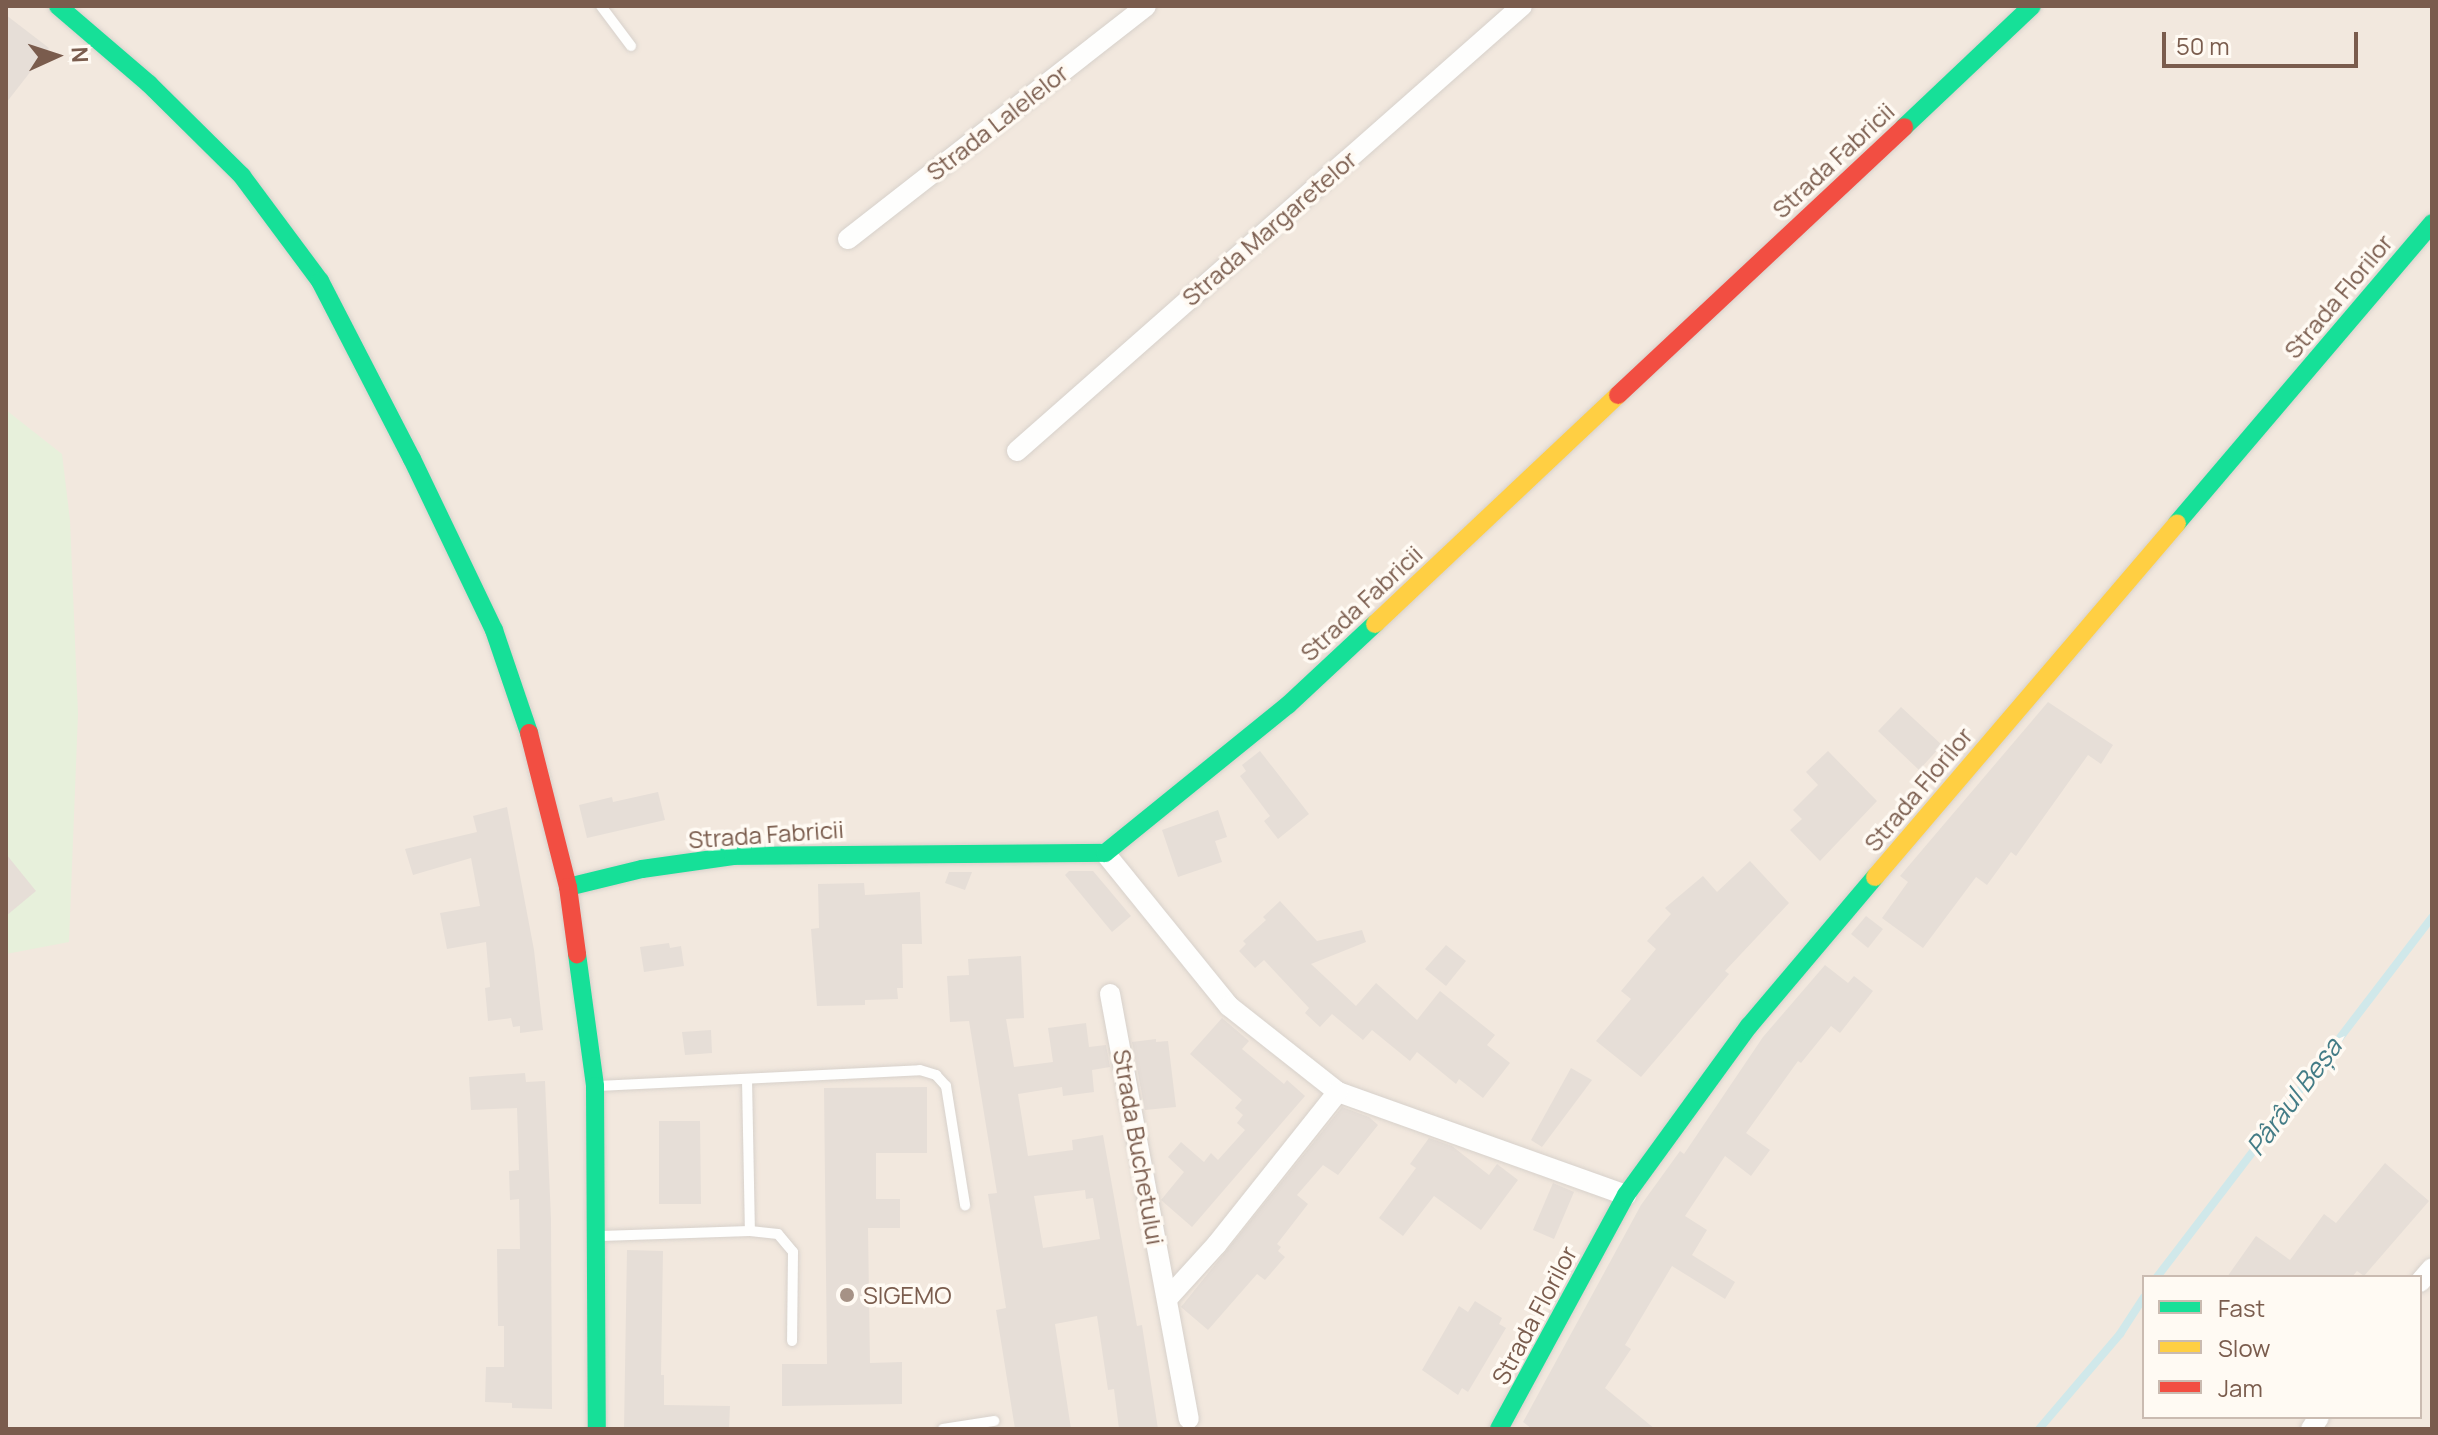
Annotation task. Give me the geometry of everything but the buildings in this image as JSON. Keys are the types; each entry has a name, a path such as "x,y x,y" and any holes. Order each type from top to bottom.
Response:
{"street":[{"name":"Strada Lalelelor","path":"848,239 1146,6"},
{"name":"Strada Margaretelor","path":"1017,451 1522,6"},
{"name":"Strada Fabricii","path":"568,887 642,869 733,856 1105,853 1288,705 2032,6"},
{"path":"57,7 149,84 242,176 320,281 412,459 494,630 533,745 568,887 595,1086 597,1429"},
{"name":"Strada Florilor","path":"1499,1429 1626,1195 1749,1026 2432,223"},
{"path":"1105,853 1229,1006 1338,1092 1626,1195"},
{"name":"Strada Buchetului","path":"1110,994 1189,1419"},
{"name":"Strada Buchetului","path":"1167,1299 1217,1244 1338,1092"}],"lane":[{"path":"601,6 631,46"},
{"path":"595,1086 920,1070 936,1075 946,1086 965,1205"},
{"path":"747,1079 750,1231"},
{"path":"595,1236 750,1231 778,1234 793,1252 792,1341"},
{"path":"943,1429 994,1421"}],"shaded area":[{"path":"6,6 2432,6 2432,1429 6,1429"}],"green space":[{"path":"6,410 62,454 70,520 78,714 69,942 6,954"}],"waterway":[{"name":"Pârâul Beșa","path":"2159,1275 2432,917"},
{"name":"Pârâul Beșa","path":"2039,1429 2120,1334 2142,1300"}],"traffic: fast":[{"path":"58,6 149,84 242,176 320,281 412,459 494,630 529,733"},
{"path":"1904,127 2032,6"},
{"path":"2177,523 2432,223"},
{"path":"568,887 642,869 733,856 1105,853 1288,705 1375,624"},
{"path":"1499,1429 1626,1195 1749,1026 1875,877"},
{"path":"577,954 595,1086 597,1429"}],"traffic: slow":[{"path":"1375,624 1618,395"},
{"path":"1875,877 2177,523"}],"traffic: jam":[{"path":"1618,395 1904,127"},
{"path":"529,733 568,887 577,954"}],"place":[{"name":"SIGEMO","path":"847,1295"}]}
